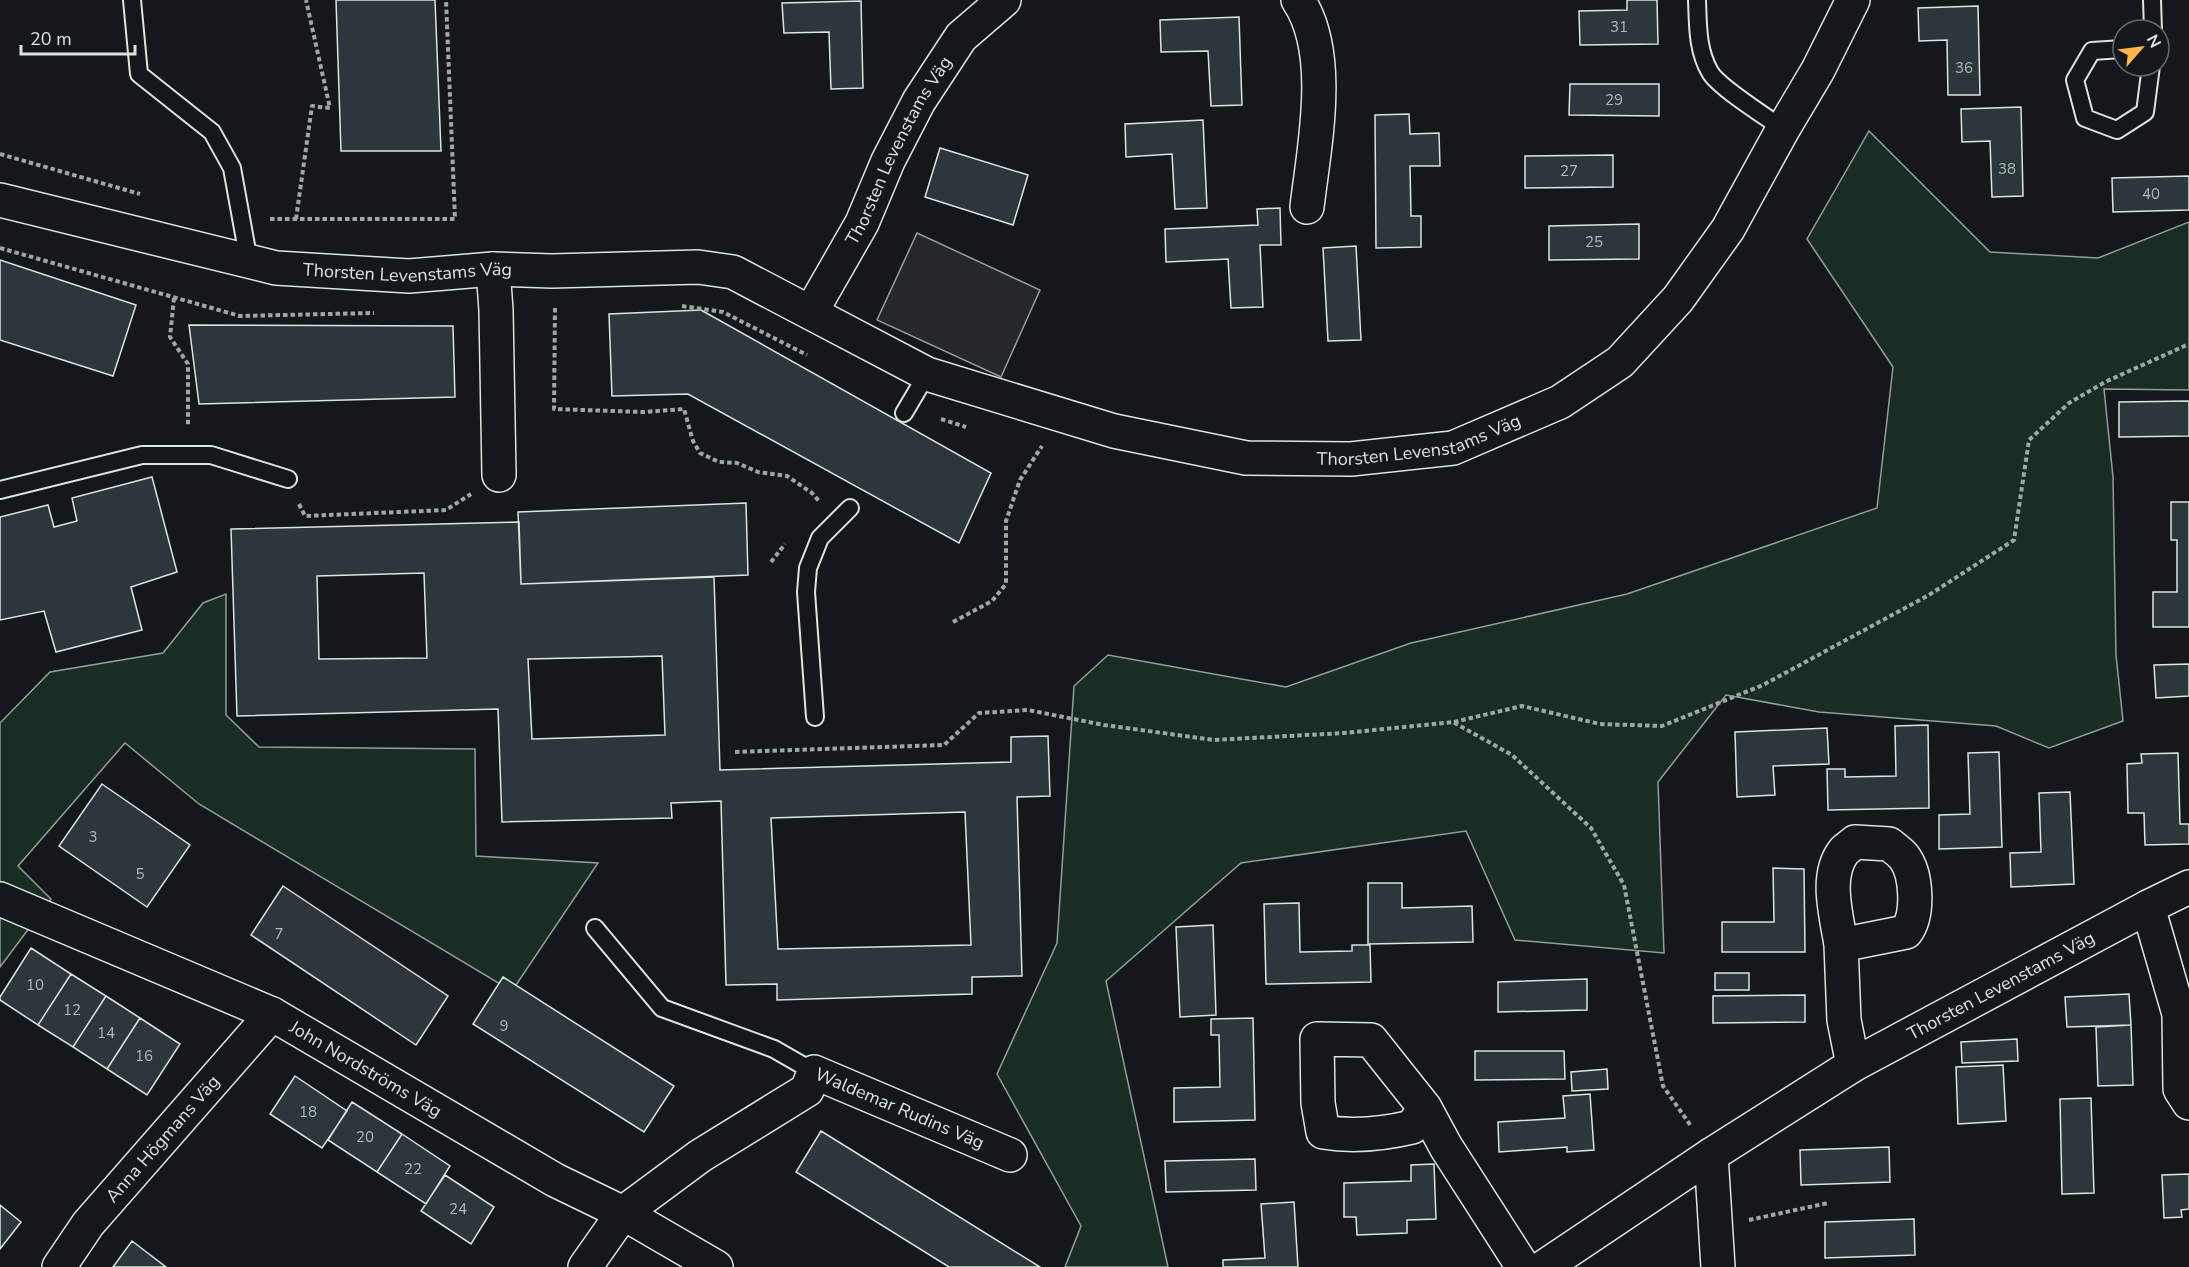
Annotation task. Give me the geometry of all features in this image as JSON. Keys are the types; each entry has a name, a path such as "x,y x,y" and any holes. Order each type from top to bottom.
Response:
{"street":[{"name":"Thorsten Levenstams Väg","path":"811,312 862,223 888,161 919,101 961,37 1004,0"},
{"path":"1298,0 1307,12 1317,49 1319,103 1307,207"},
{"name":"Thorsten Levenstams Väg","path":"0,200 276,268 409,276 493,268 552,271 698,267 733,272 927,374 1114,431 1246,458 1351,459 1453,448 1560,402 1620,362 1678,299 1728,229 1818,70 1853,0"},
{"path":"493,268 499,475"},
{"name":"Thorsten Levenstams Väg","path":"1544,1267 1711,1155 1853,1065 2189,887"},
{"name":"John Nordströms Väg","path":"0,899 272,1014 555,1180 623,1213 716,1267"},
{"path":"2148,907 2184,1013 2180,1089 2189,1103"},
{"path":"1841,945 1844,1020 1853,1065"},
{"name":"Anna Högmans Väg","path":"59,1267 88,1224 272,1014"},
{"name":"Waldemar Rudins Väg","path":"585,1267 623,1213 700,1156 807,1090 814,1072 1011,1155"},
{"path":"1425,1108 1446,1147 1523,1267"},
{"path":"1711,1155 1718,1267"}],"lane":[{"path":"132,0 139,74 212,132 232,168 249,262"},
{"path":"1696,0 1699,41 1710,74 1783,129"},
{"path":"2152,0 2153,18"},
{"path":"2111,50 2092,51 2075,80 2085,118 2117,130 2145,112 2149,78"},
{"path":"906,409 927,374"},
{"path":"0,490 142,455 211,455 288,478"},
{"path":"815,717 806,592 808,568 820,538 850,508"},
{"path":"595,928 662,1008 774,1048 814,1072"}],"path":[{"path":"296,219 312,106 330,108 306,0"},
{"path":"242,219 455,219 446,0"},
{"path":"0,154 143,195"},
{"path":"174,298 170,337 188,364 188,455"},
{"path":"672,305 723,312 816,360"},
{"path":"735,752 944,745 979,713 1028,710 1104,725 1214,740 1344,733 1453,722 1522,706 1600,724 1662,726 1763,686 1929,595 2014,540 2029,440 2068,404 2105,382 2189,344"},
{"path":"906,409 971,428"},
{"path":"953,622 992,601 1006,584 1006,521 1020,480 1044,447 1033,444"},
{"path":"304,516 446,510"},
{"path":"1453,722 1512,755 1592,828 1624,885 1663,1086 1711,1155"},
{"path":"1715,1223 1736,1223 1828,1203"}],"green space":[{"path":"1869,131 1990,252 2098,258 2189,222 2189,390 2104,389 2113,477 2116,655 2123,721 2049,748 1996,726 1819,712 1726,695 1658,782 1664,953 1515,940 1466,831 1241,863 1106,981 1168,1267 1065,1267 1081,1226 997,1074 1057,943 1074,686 1108,655 1286,687 1411,643 1627,594 1877,508 1893,367 1807,239"},
{"path":"226,594 226,715 259,747 475,749 476,856 598,863 512,991 199,804 125,743 18,866 51,899 0,967 0,723 50,672 163,653 203,603"}],"shaded area":[{"path":"917,233 1040,290 1001,377 877,320"}],"building":[{"path":"336,0 435,0 441,151 341,151"},
{"path":"1627,0 1657,0 1658,44 1580,45 1579,11 1627,10"},
{"path":"861,1 863,88 831,89 829,32 784,33 782,3"},
{"path":"1978,6 1980,95 1948,95 1947,40 1919,41 1918,8"},
{"path":"1239,17 1242,105 1211,106 1208,51 1161,52 1160,20"},
{"path":"1570,84 1659,84 1659,116 1569,115"},
{"path":"2021,107 2023,196 1992,197 1990,141 1962,142 1961,109"},
{"path":"1409,114 1410,134 1439,133 1440,166 1410,166 1411,216 1421,216 1421,247 1376,248 1375,115"},
{"path":"1203,120 1207,208 1175,209 1172,154 1126,157 1125,124"},
{"path":"940,148 1028,175 1013,225 925,197"},
{"path":"1613,155 1613,187 1525,188 1525,156"},
{"path":"2189,176 2189,210 2113,212 2112,178"},
{"path":"1280,208 1281,245 1260,245 1263,307 1231,308 1228,259 1166,262 1165,229 1258,225 1257,209"},
{"path":"1639,224 1639,259 1549,260 1549,226"},
{"path":"1356,246 1361,340 1328,341 1323,248"},
{"path":"0,260 136,305 113,376 0,340"},
{"path":"701,310 991,473 959,543 688,394 612,396 609,314"},
{"path":"189,325 453,326 455,397 199,404"},
{"path":"2189,401 2189,436 2119,437 2119,402"},
{"path":"152,477 177,572 131,587 142,630 56,652 44,611 0,620 0,517 48,505 54,527 77,521 72,498"},
{"path":"2171,502 2189,502 2189,627 2153,627 2153,592 2177,592 2177,540 2171,540"},
{"path":"746,503 748,575 521,584 518,512"},
{"path":"519,522 521,584 714,577 720,770 1011,762 1011,737 1048,736 1050,796 1017,797 1022,976 972,977 972,994 777,1000 777,984 726,985 721,801 671,803 672,818 502,822 498,709 237,716 231,529","holes":["424,573 427,658 319,659 317,576","662,656 665,735 532,739 528,659","965,812 971,945 778,949 771,818"]},
{"path":"2189,664 2189,696 2156,698 2154,665"},
{"path":"1928,725 1929,808 1828,810 1827,769 1845,769 1845,777 1896,776 1895,726"},
{"path":"1827,728 1829,764 1773,766 1775,795 1737,797 1735,732"},
{"path":"1999,752 2002,847 1939,849 1939,815 1970,814 1968,753"},
{"path":"2178,753 2180,824 2189,824 2189,844 2145,845 2144,813 2128,813 2127,764 2142,763 2141,754"},
{"path":"102,784 190,845 147,907 59,846"},
{"path":"2070,792 2074,884 2011,887 2010,853 2041,852 2039,793"},
{"path":"1773,868 1804,869 1805,952 1722,952 1722,922 1774,922"},
{"path":"1368,883 1402,883 1402,908 1472,906 1473,942 1368,944"},
{"path":"283,886 448,996 416,1045 251,935"},
{"path":"1299,903 1300,952 1352,951 1352,945 1370,945 1371,982 1266,984 1264,904"},
{"path":"1213,925 1216,1015 1180,1017 1176,927"},
{"path":"31,948 71,974 38,1025 0,1000"},
{"path":"1715,973 1749,973 1749,990 1715,990"},
{"path":"71,974 106,996 73,1047 38,1025"},
{"path":"503,977 674,1086 644,1132 473,1024"},
{"path":"1587,979 1587,1010 1498,1012 1498,982"},
{"path":"2129,994 2131,1025 2067,1027 2065,997"},
{"path":"1805,995 1805,1022 1713,1023 1713,996"},
{"path":"106,996 140,1018 107,1069 73,1047"},
{"path":"140,1018 180,1044 147,1095 107,1069"},
{"path":"1253,1018 1255,1120 1174,1122 1174,1088 1220,1087 1219,1035 1211,1035 1211,1019"},
{"path":"2131,1025 2133,1085 2098,1086 2096,1027"},
{"path":"2017,1039 2018,1061 1962,1063 1961,1042"},
{"path":"1475,1051 1564,1051 1565,1079 1475,1080"},
{"path":"2003,1065 2006,1121 1958,1124 1956,1067"},
{"path":"1607,1069 1608,1089 1572,1091 1571,1072"},
{"path":"295,1076 347,1111 322,1148 270,1114"},
{"path":"1590,1094 1594,1150 1567,1152 1567,1147 1499,1152 1498,1122 1565,1118 1563,1096"},
{"path":"2091,1098 2094,1193 2062,1194 2060,1099"},
{"path":"352,1102 402,1134 377,1172 328,1140"},
{"path":"821,1131 1040,1267 949,1267 796,1172"},
{"path":"402,1134 450,1166 426,1204 377,1172"},
{"path":"1889,1147 1890,1182 1801,1185 1800,1150"},
{"path":"1255,1159 1256,1190 1166,1192 1165,1161"},
{"path":"1434,1164 1436,1219 1407,1220 1407,1233 1357,1235 1356,1217 1344,1217 1344,1183 1411,1181 1411,1165"},
{"path":"2189,1174 2189,1209 2181,1210 2182,1217 2164,1218 2162,1175"},
{"path":"445,1175 494,1207 471,1244 421,1211"},
{"path":"1294,1202 1298,1267 1223,1267 1223,1260 1265,1258 1261,1204"},
{"path":"0,1205 21,1222 0,1249"},
{"path":"1914,1219 1915,1255 1825,1258 1825,1222"},
{"path":"132,1241 166,1267 113,1267"}]}
